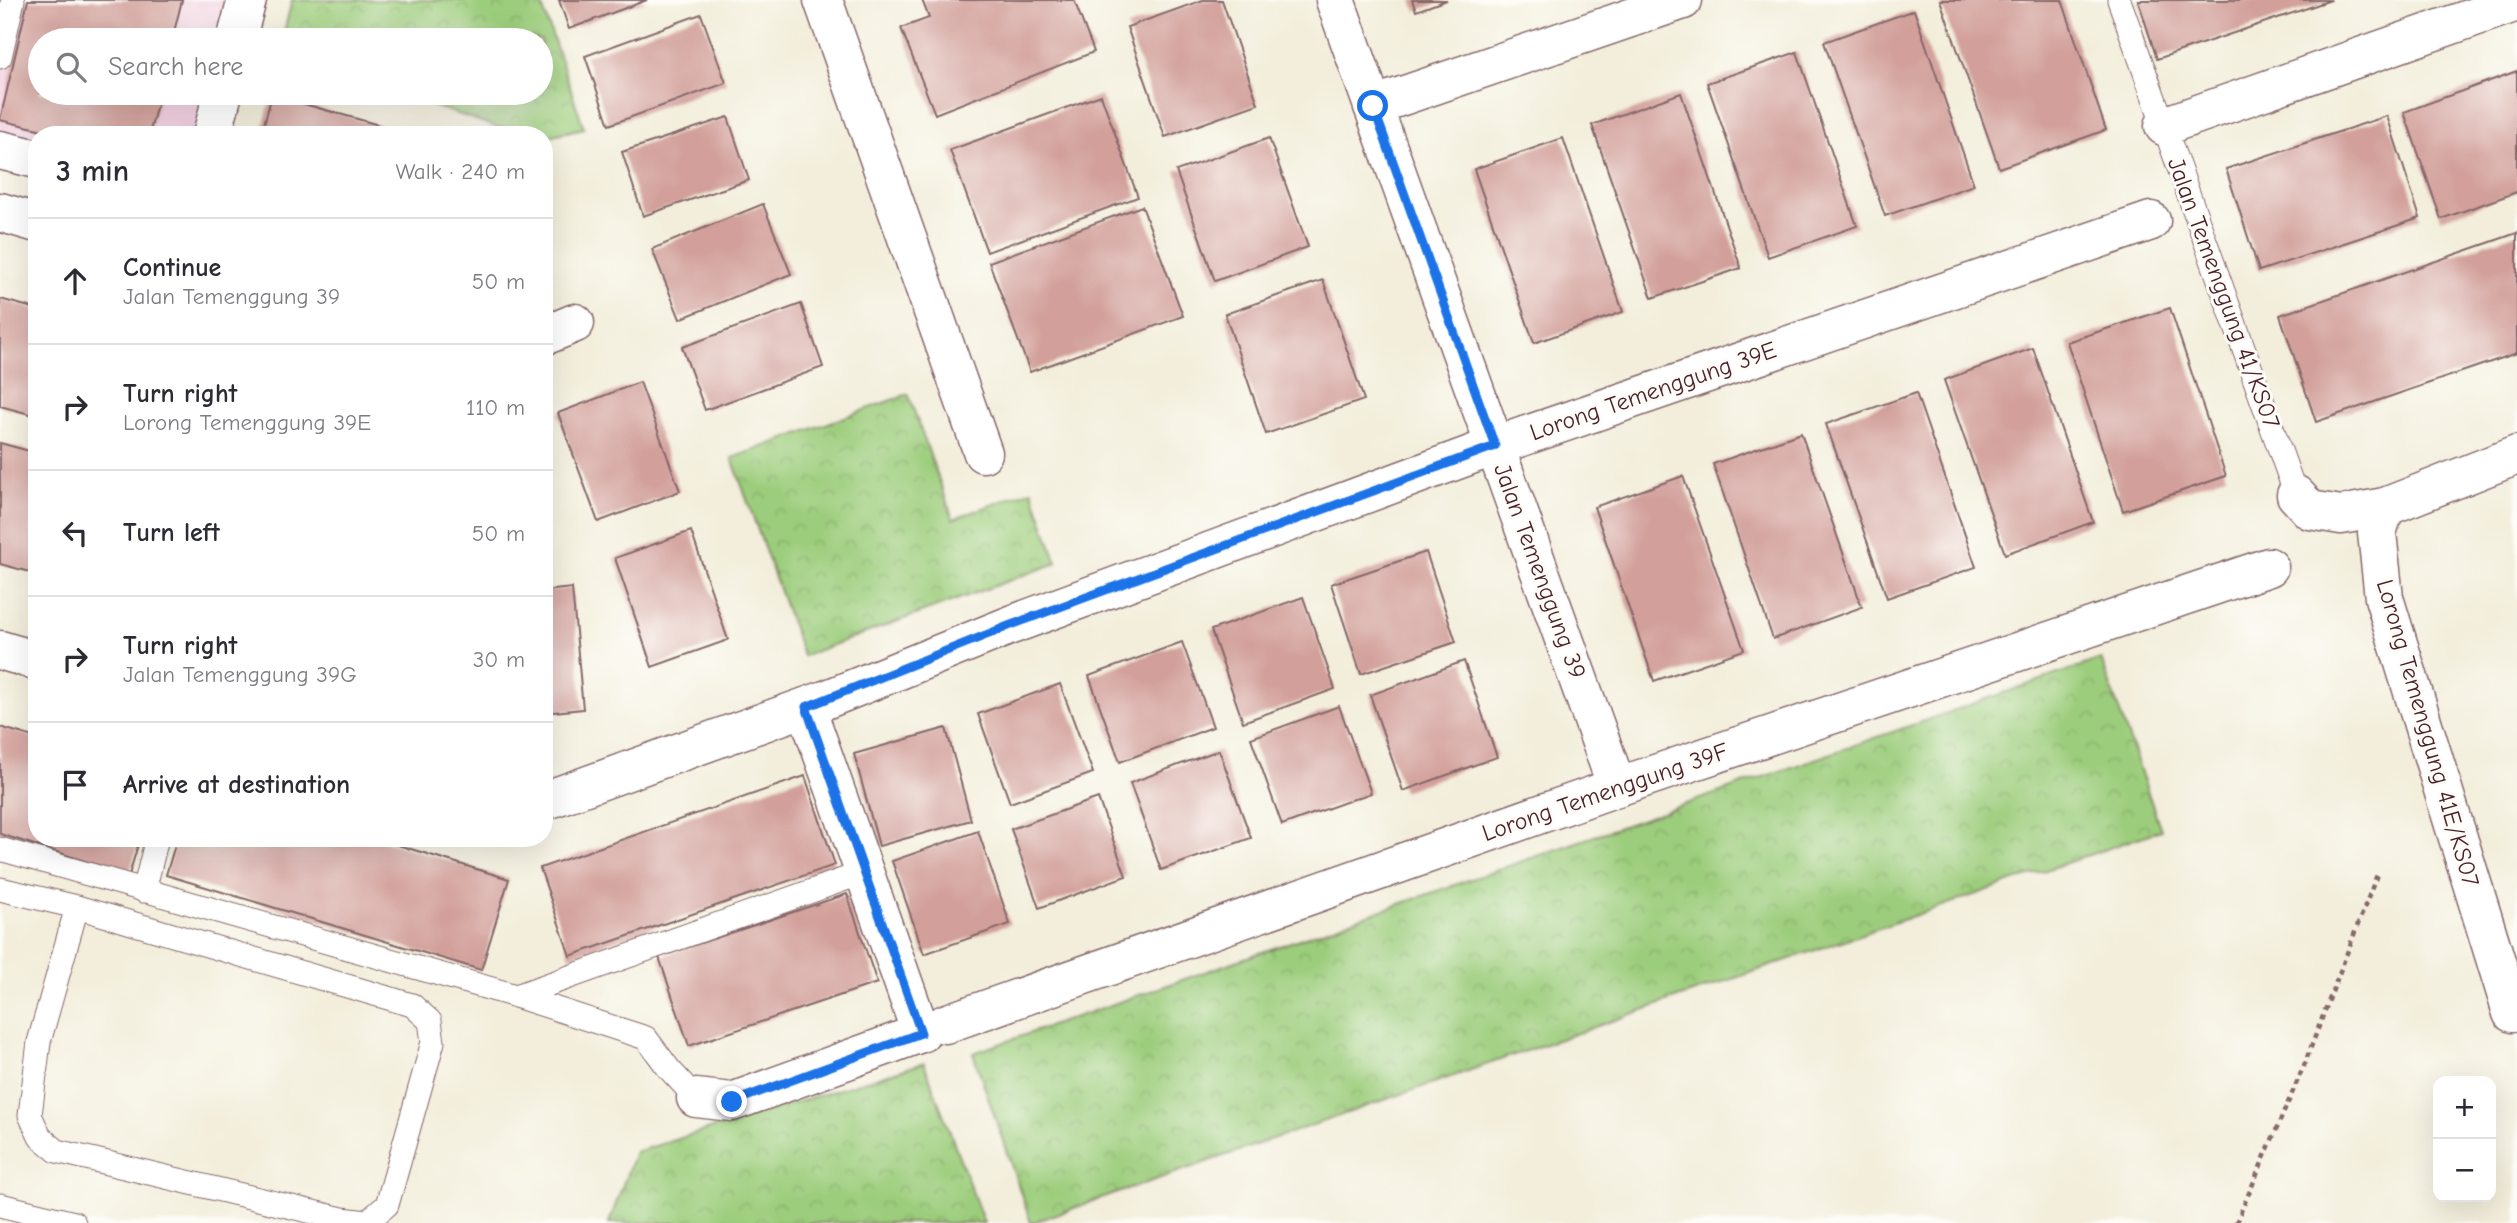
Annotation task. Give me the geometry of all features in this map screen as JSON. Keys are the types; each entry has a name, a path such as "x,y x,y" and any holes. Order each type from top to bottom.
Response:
{"street":[{"path":"239,28 247,0"},
{"path":"823,0 983,453"},
{"name":"Jalan Temenggung 39","path":"1335,0 1617,787"},
{"path":"1373,106 1684,0"},
{"path":"2164,126 2517,2"},
{"path":"214,126 220,105"},
{"path":"0,150 28,157"},
{"path":"0,212 28,220"},
{"name":"Lorong Temenggung 39E","path":"553,798 806,707 1011,625 1495,446 2151,221"},
{"path":"2385,507 2517,456"},
{"name":"Jalan Temenggung 41/KS07","path":"2296,495 2310,510 2341,515 2385,507"},
{"name":"Lorong Temenggung 41E/KS07","path":"2385,507 2377,533 2384,598 2512,1013"},
{"name":"Lorong Temenggung 39F","path":"696,1098 732,1102 933,1028 1617,787 2269,567"},
{"path":"0,650 28,658"},
{"path":"806,707 865,873 933,1028"}],"lane":[{"path":"0,57 13,0"},
{"name":"Jalan Temenggung 41/KS07","path":"2119,0 2296,495"},
{"path":"144,891 155,847"},
{"path":"0,849 516,996 646,1038 696,1098"},
{"path":"516,996 865,873"},
{"path":"0,889 78,906 412,1004 430,1021 433,1042 387,1205 367,1222 342,1220 58,1151 40,1137 30,1115 39,1042 78,906"},
{"path":"0,1206 74,1223"}],"path":[{"path":"2236,1223 2303,1068 2378,873"}],"shaded area":[{"path":"0,0 230,0 222,28 28,28 28,105 203,105 197,126 28,126 28,138 0,131"}],"green space":[{"path":"292,0 540,0 550,28 285,28"},
{"path":"553,38 584,128 553,135 553,126 494,126 430,105 553,105"},
{"path":"908,394 953,519 1032,490 1057,563 803,656 732,458"},
{"path":"2101,659 2161,830 1031,1223 973,1053"},
{"path":"924,1063 984,1223 609,1223 635,1152"}],"building":[{"path":"28,0 182,0 175,28 28,28 28,105 157,105 151,126 28,127 0,120"},
{"path":"559,0 647,0 569,29"},
{"path":"922,0 1074,0 1094,52 935,114 901,28 929,18"},
{"path":"1203,0 1222,0 1258,104 1165,137 1127,27"},
{"path":"1412,0 1447,0 1416,11"},
{"path":"1940,0 2062,0 2106,130 1999,168"},
{"path":"2138,0 2331,0 2157,59"},
{"path":"1914,10 1974,185 1885,216 1824,42"},
{"path":"701,14 726,83 609,125 585,56"},
{"path":"1797,52 1857,226 1768,257 1707,83"},
{"path":"2517,71 2517,192 2441,219 2404,112"},
{"path":"1681,93 1741,268 1652,298 1592,125"},
{"path":"1101,95 1138,197 987,252 950,150"},
{"path":"269,105 308,105 382,126 263,126"},
{"path":"2387,116 2420,218 2259,271 2226,169"},
{"path":"728,117 749,180 643,216 622,152"},
{"path":"1269,138 1308,247 1215,281 1176,171"},
{"path":"1563,138 1623,312 1534,343 1474,169"},
{"path":"763,204 791,274 680,319 652,249"},
{"path":"1142,206 1183,316 1030,372 989,262"},
{"path":"2517,233 2517,353 2316,422 2280,315"},
{"path":"1323,280 1364,400 1266,434 1225,314"},
{"path":"0,299 28,307 28,414 0,406"},
{"path":"801,304 823,367 705,410 682,347"},
{"path":"2170,308 2226,476 2123,511 2067,342"},
{"path":"2033,348 2093,522 2005,554 1944,380"},
{"path":"640,382 680,491 598,522 558,413"},
{"path":"1916,393 1976,567 1887,598 1826,424"},
{"path":"1801,433 1862,607 1773,639 1713,464"},
{"path":"0,443 28,451 28,572 0,564"},
{"path":"1683,476 1744,650 1654,681 1594,507"},
{"path":"691,531 728,640 652,667 615,558"},
{"path":"1426,552 1456,642 1361,674 1331,584"},
{"path":"572,588 583,709 553,712 553,590"},
{"path":"1303,597 1335,689 1243,722 1211,630"},
{"path":"1182,642 1213,727 1120,762 1089,676"},
{"path":"1464,661 1497,757 1403,791 1370,695"},
{"path":"1060,684 1093,773 1010,803 978,714"},
{"path":"1339,706 1371,793 1282,825 1251,738"},
{"path":"0,727 28,735 28,843 0,834"},
{"path":"946,728 971,820 879,846 854,754"},
{"path":"1219,750 1251,838 1161,870 1130,783"},
{"path":"805,776 835,865 570,956 540,868"},
{"path":"1098,798 1126,876 1039,908 1011,829"},
{"path":"978,831 1010,924 924,954 892,861"},
{"path":"41,847 137,847 129,875"},
{"path":"174,847 404,847 509,879 481,970 166,875"},
{"path":"847,894 877,983 689,1046 659,957"}],"route":[{"path":"732,1102 921,1033 806,707 1011,625 1495,446 1373,106"}]}
